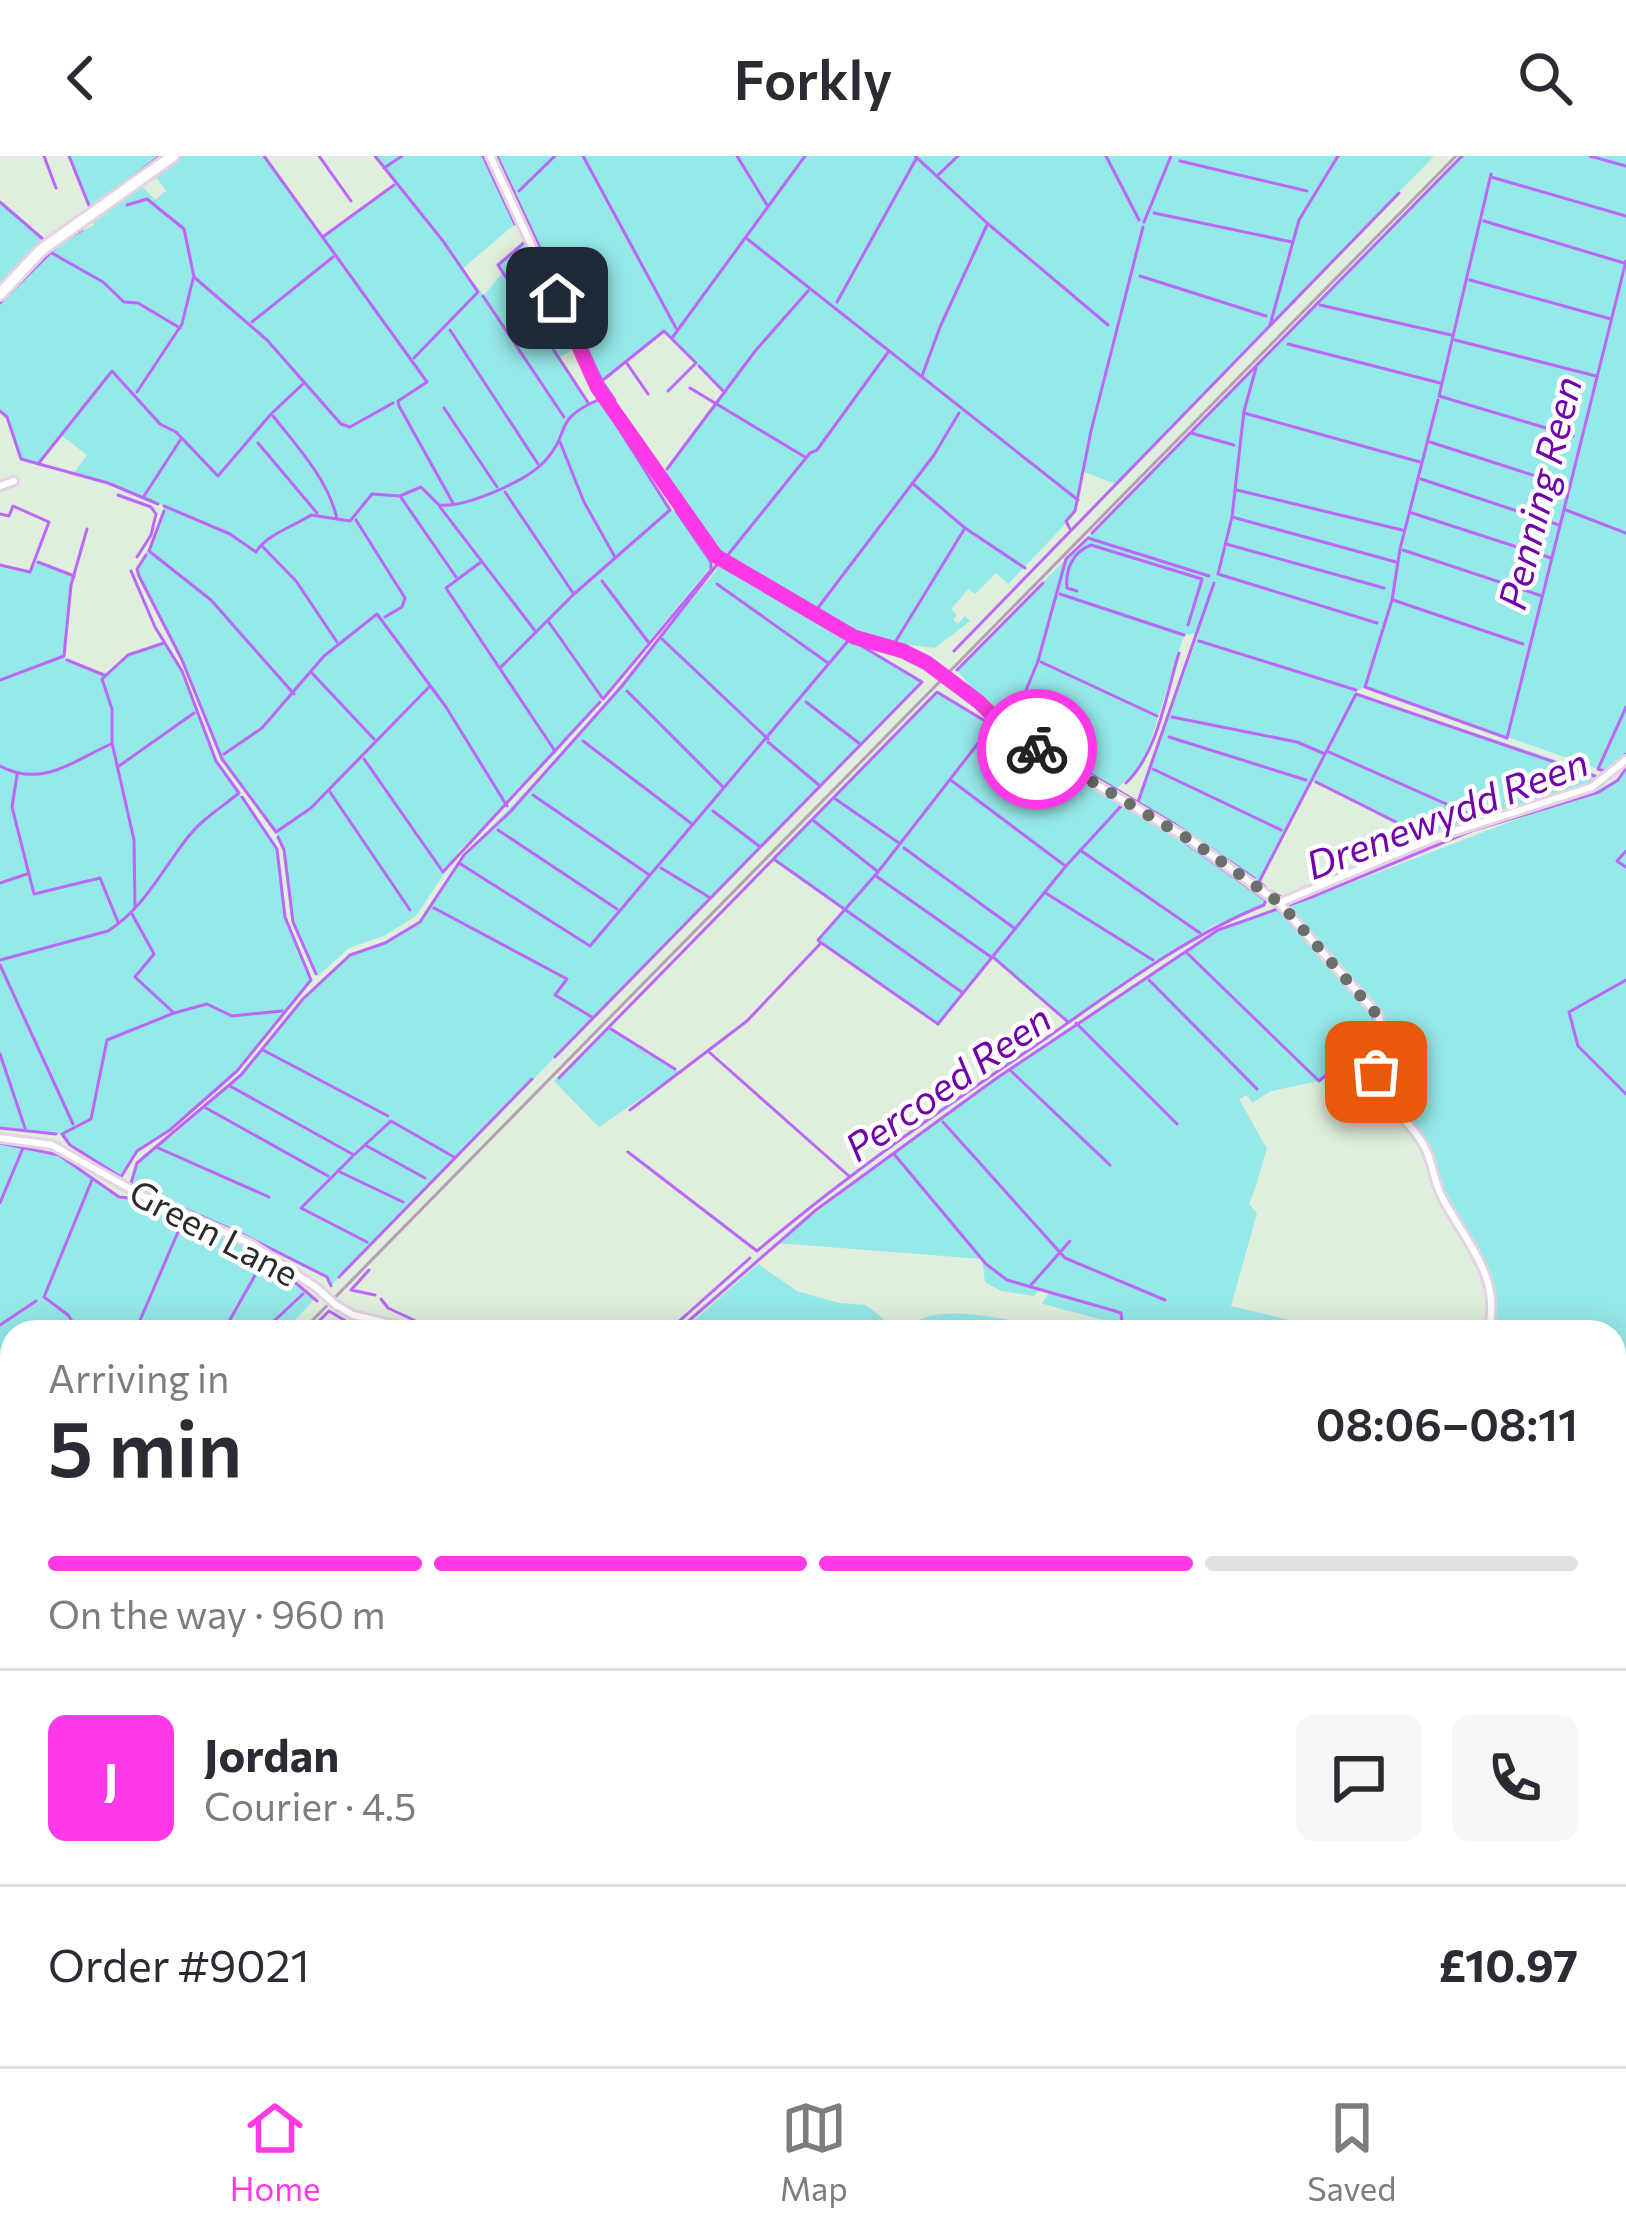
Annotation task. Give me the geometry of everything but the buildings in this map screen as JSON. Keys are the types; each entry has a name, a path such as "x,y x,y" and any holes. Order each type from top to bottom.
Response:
{"main road":[{"path":"0,295 41,250 173,156"}],"street":[{"path":"490,156 597,387 719,558 854,637 903,651 937,671 979,702 1011,734 1192,841 1281,905 1378,1016 1383,1028 1377,1094 1417,1135 1438,1190 1480,1257 1493,1310 1491,1320"},
{"path":"0,485 14,481"},
{"path":"1281,905 1434,838 1592,787 1626,760"},
{"name":"Green Lane","path":"0,1138 52,1145 143,1196 251,1244 337,1306 374,1320"}],"shaded area":[{"path":"69,156 160,156 90,208"},
{"path":"182,156 264,156 321,238 395,184 375,156 483,156 515,224 462,269 484,295 503,272 498,265 525,239 576,348 558,358 588,404 600,399 670,510 676,511 712,565 556,753 459,851 416,916 384,936 349,948 318,976 293,922 284,850 276,832 222,759 182,660 139,576 137,569 161,526 164,506 73,474 87,455 61,435 38,464 21,459 7,417 0,411 0,303 60,243 94,225 92,219 141,185 155,200 166,191 155,175"},
{"path":"497,156 1434,156 1116,484 1084,472 1073,516 1008,584 996,573 975,594 968,589 951,609 958,624 965,616 970,621 935,648 869,640 720,553 664,473 725,393 664,331 602,381"},
{"path":"1462,156 1626,156 1626,754 1607,772 1365,687 1357,694 1565,763 1593,774 1596,781 1424,839 1313,781 1259,882 1138,802 1199,633 1184,635 1148,749 1138,771 1116,789 1002,724 957,670"},
{"path":"0,202 44,240 0,286"},
{"path":"37,561 76,576 71,585 67,660 104,674 128,655 164,642 174,656 216,761 277,849 285,917 311,980 237,1071 170,1130 137,1151 121,1177 70,1145 62,1134 0,1128 0,565 30,572"},
{"path":"719,561 922,682 331,1286 327,1277 242,1234 136,1188 131,1183 142,1156 174,1135 241,1074 350,955 385,943 420,922 464,855 559,758 716,571"},
{"path":"937,692 1187,843 1266,900 1264,905 1212,926 1069,1022 993,957 938,1024 818,940 844,911 773,859"},
{"path":"1626,768 1626,1320 1491,1320 1486,1279 1417,1135 1377,1094 1383,1028 1378,1016 1283,909 1617,781"},
{"path":"1278,907 1374,1015 1378,1033 1319,1081 1271,1091 1252,1103 1247,1095 1239,1099 1267,1149 1249,1204 1257,1213 1231,1306 1290,1320 1103,1320 1042,1303 1050,1292 1040,1289 1034,1296 1001,1291 985,1282 982,1259 777,1243 912,1139 1218,930"},
{"path":"607,1028 680,1072 599,1127 554,1081"},
{"path":"0,1143 59,1155 119,1197 223,1234 270,1261 314,1300 295,1320 0,1320"},
{"path":"758,1264 797,1291 866,1305 885,1320 695,1320"},
{"path":"940,1314 1009,1320 922,1320"}],"waterway":[{"path":"44,156 56,188"},
{"path":"69,156 90,208 101,201"},
{"path":"109,195 160,156"},
{"path":"264,156 427,382 398,401 399,406 453,503"},
{"path":"319,156 351,201"},
{"path":"375,156 478,292 414,358"},
{"path":"384,168 402,156"},
{"path":"483,156 515,224"},
{"path":"497,156 615,400"},
{"path":"519,191 555,156"},
{"path":"583,156 676,328"},
{"path":"737,156 767,205"},
{"path":"672,338 805,156"},
{"path":"915,156 1108,325"},
{"path":"938,175 958,156"},
{"path":"1106,156 1139,220"},
{"path":"1144,222 1171,156"},
{"path":"1270,325 1299,220 1338,156"},
{"path":"1092,533 1462,156"},
{"path":"1590,156 1626,166"},
{"path":"837,302 916,159"},
{"path":"1180,161 1307,191"},
{"path":"1491,174 1439,396 1573,436"},
{"path":"1491,177 1626,216"},
{"path":"324,236 394,185"},
{"path":"954,651 1399,193"},
{"path":"127,205 147,199 184,229 194,277 267,340 341,424 350,427 393,403"},
{"path":"0,202 44,240"},
{"path":"1154,213 1292,242"},
{"path":"1484,221 1624,263"},
{"path":"38,245 70,223"},
{"path":"922,376 987,225"},
{"path":"1070,529 1066,521 1075,511 1143,227"},
{"path":"0,303 60,243 82,230"},
{"path":"746,238 1078,500"},
{"path":"526,241 498,265 589,404"},
{"path":"50,252 103,282 124,302 138,303 180,328"},
{"path":"252,322 333,257"},
{"name":"Penning Reen","path":"1438,400 1400,549 1392,600 1365,687 1507,738 1626,261"},
{"path":"1140,276 1266,316"},
{"path":"137,392 182,324 193,279"},
{"path":"1470,280 1611,319"},
{"path":"667,469 756,350 808,291"},
{"path":"483,296 564,417"},
{"path":"1320,305 1451,335"},
{"path":"450,330 538,464"},
{"path":"603,380 664,331 696,363 668,391"},
{"path":"1455,340 1596,376"},
{"path":"1288,344 1440,383"},
{"path":"809,604 727,556 817,450 889,351"},
{"path":"626,362 648,394"},
{"path":"699,366 724,392"},
{"path":"1256,368 1244,411 1232,517 1218,574 1377,623"},
{"path":"38,464 112,371 160,424 176,432 218,476 304,383"},
{"path":"690,388 805,457"},
{"path":"164,506 230,534 256,552 273,536 311,515 350,521 372,494 400,496 421,487 439,505 464,502 495,492 536,469 553,450 568,420 600,399 670,510 574,594 501,667"},
{"path":"444,408 497,487"},
{"path":"0,411 7,417 21,459 108,483 158,504"},
{"path":"817,609 934,455 959,413"},
{"path":"1244,413 1420,462"},
{"path":"624,415 720,559"},
{"path":"273,416 320,478 337,519"},
{"path":"1191,433 1234,445"},
{"path":"144,496 181,439"},
{"path":"560,442 584,502 615,557"},
{"path":"1430,442 1570,487"},
{"path":"258,443 317,513"},
{"path":"1421,479 1559,525"},
{"path":"912,483 965,528 1025,568"},
{"path":"1237,490 1402,530"},
{"path":"505,492 573,593"},
{"path":"118,495 151,507 156,514 151,535 137,557"},
{"path":"400,496 456,577"},
{"path":"0,514 9,516 13,506 49,522 30,572 0,565"},
{"path":"440,507 536,632"},
{"path":"1566,510 1626,533"},
{"path":"164,511 149,551 211,600 294,694"},
{"path":"548,621 603,699 711,570 711,562 676,511"},
{"path":"1412,513 1551,558"},
{"path":"1232,517 1396,562"},
{"path":"356,520 405,598 402,607 385,617"},
{"path":"887,644 894,644 965,528"},
{"path":"0,680 64,656 71,585 87,529"},
{"path":"1209,576 1088,538 1066,559 1038,661 1011,727 1173,823 1254,878"},
{"path":"1226,544 1384,588"},
{"path":"1077,591 1067,588 1067,574 1079,552 1091,545 1202,579 1188,625"},
{"path":"262,546 296,581 337,642"},
{"path":"1403,550 1542,596"},
{"path":"146,555 137,569 139,576 182,660 222,759 276,832 311,808 430,686"},
{"path":"38,562 74,576"},
{"path":"481,562 446,588 555,751"},
{"path":"331,1286 327,1277 242,1234 136,1188 131,1183 137,1163 241,1075 303,999 350,955 385,943 420,922 464,855 510,812 622,686 719,562"},
{"path":"555,1057 922,682 726,565"},
{"path":"0,960 108,931 121,922 194,830 239,793 216,761 182,671 155,627 131,571"},
{"path":"602,581 649,643"},
{"path":"957,670 1043,583"},
{"path":"1138,802 1214,583"},
{"path":"717,584 828,663"},
{"path":"1060,594 1184,635"},
{"path":"1393,600 1523,644"},
{"path":"822,612 861,636"},
{"path":"224,754 262,728 324,656 377,614 446,707 507,806"},
{"path":"662,639 768,739"},
{"path":"459,863 590,946 848,641"},
{"path":"1199,641 1356,690"},
{"path":"135,908 134,840 112,743 112,709 102,679 128,655 164,643"},
{"path":"1126,783 1153,739 1179,653"},
{"path":"67,660 104,675"},
{"path":"1041,662 1157,716"},
{"path":"311,672 374,739"},
{"path":"627,691 723,787"},
{"path":"559,1078 937,692 1175,835 1266,900 1124,984 898,1141 757,1251 628,1152"},
{"name":"Drenewydd Reen","path":"1265,887 1259,882 1356,694 1595,776"},
{"path":"364,759 443,872 600,702"},
{"path":"806,702 860,744"},
{"name":"Drenewydd Reen","path":"1607,772 1598,769 1626,707"},
{"path":"119,766 194,713"},
{"path":"1172,717 1297,742 1325,754"},
{"path":"630,1110 747,1021 821,943 818,940 878,872 990,728"},
{"path":"1169,737 1306,780"},
{"path":"583,741 692,824"},
{"path":"768,742 820,786"},
{"path":"0,766 43,773 111,744"},
{"name":"Drenewydd Reen","path":"1329,752 1478,818"},
{"path":"1614,766 1626,754"},
{"name":"Percoed Reen","path":"690,1320 816,1210 994,1080 1218,930 1471,831 1599,792 1618,780 1626,768"},
{"path":"1153,769 1281,830"},
{"path":"17,775 12,807 34,894 100,878 118,922"},
{"path":"952,781 1064,865"},
{"name":"Drenewydd Reen","path":"1576,789 1595,781"},
{"name":"Drenewydd Reen","path":"1316,782 1422,835"},
{"path":"330,792 410,910"},
{"path":"533,795 648,874"},
{"path":"174,1013 107,1040 91,1119 62,1134 70,1145 121,1177 137,1151 170,1130 237,1071 311,980 285,917 277,849 242,797"},
{"path":"834,798 899,843"},
{"path":"823,944 938,1024 1066,866 1123,804"},
{"path":"713,811 759,846"},
{"name":"Drenewydd Reen","path":"1433,835 1504,812"},
{"path":"814,821 877,871"},
{"path":"498,830 617,909"},
{"path":"278,837 284,850 293,922 316,974"},
{"path":"904,848 1014,928"},
{"path":"1080,850 1200,933"},
{"path":"1626,851 1617,861 1626,867"},
{"path":"775,860 963,993"},
{"path":"661,868 709,897"},
{"path":"0,883 27,874"},
{"path":"876,876 991,957"},
{"path":"1270,891 1283,898"},
{"path":"1044,892 1153,960"},
{"path":"434,908 567,979 555,995 592,1017"},
{"path":"1280,911 1362,1002"},
{"path":"132,914 154,954 135,977 174,1013 207,1004 232,1016 282,1011"},
{"path":"1187,953 1319,1081 1378,1033"},
{"path":"993,957 1067,1021"},
{"path":"0,965 73,1124"},
{"path":"1149,980 1257,1089"},
{"path":"1626,980 1569,1012 1578,1046 1626,1094"},
{"path":"1369,1009 1376,1023"},
{"path":"1076,1023 1177,1124"},
{"path":"611,1029 675,1069"},
{"path":"263,1050 388,1116"},
{"path":"709,1052 850,1177"},
{"path":"0,1054 25,1128"},
{"path":"1011,1071 1110,1165"},
{"path":"339,1277 532,1079"},
{"path":"230,1086 354,1155 391,1121 454,1157"},
{"path":"206,1108 328,1176"},
{"path":"943,1122 1065,1258 1165,1300"},
{"path":"0,1128 56,1134"},
{"path":"0,1143 59,1155 119,1197 179,1215"},
{"path":"365,1145 425,1178"},
{"path":"156,1147 269,1197"},
{"path":"0,1203 23,1148"},
{"path":"894,1154 986,1264 1007,1280 1121,1313 1122,1320"},
{"path":"352,1157 301,1208 367,1242"},
{"path":"340,1172 403,1202"},
{"path":"71,1320 44,1297 92,1180"},
{"path":"140,1320 184,1218"},
{"path":"232,1239 270,1261 317,1301"},
{"path":"1031,1285 1070,1241"},
{"path":"680,1320 750,1258"},
{"path":"230,1320 262,1263"},
{"path":"369,1270 351,1290 375,1295"},
{"path":"275,1320 303,1294"},
{"path":"381,1299 388,1308 414,1320"},
{"path":"8,1320 36,1301"},
{"path":"320,1320 329,1311 344,1320"}],"railway":[{"path":"313,1320 1456,156"}],"way so far":[{"path":"1037,749 1192,841 1280,903 1378,1016 1383,1028 1376,1072"}],"route":[{"path":"557,298 597,387 716,556 854,637 927,663 979,702 1003,728 1037,749"}]}
